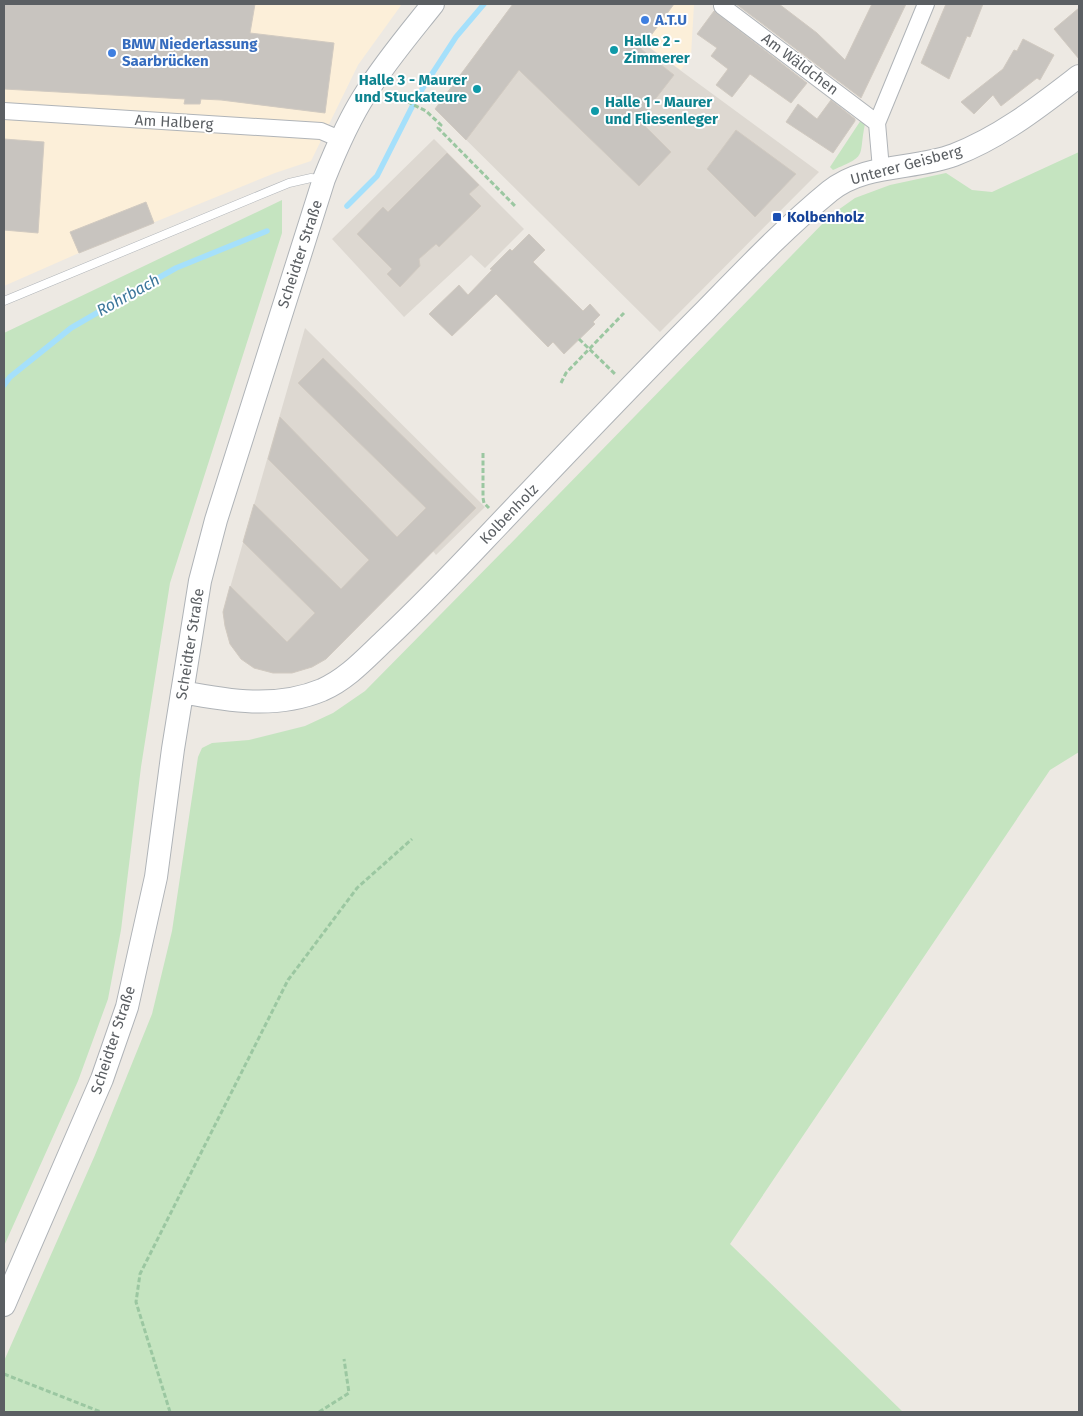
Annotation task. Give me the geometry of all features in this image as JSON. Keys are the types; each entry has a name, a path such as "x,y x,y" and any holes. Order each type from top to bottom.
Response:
{"main road":[{"name":"Scheidter Straße","path":"4,1305 102,1079 127,1007 156,877 200,581 216,520 324,179 365,94 384,66 433,4"},
{"name":"Unterer Geisberg","path":"833,188 856,176 939,160 986,141 1024,118 1079,76"},
{"name":"Kolbenholz","path":"182,692 253,702 280,701 300,698 325,688 350,673 425,603 691,325 833,188"}],"street":[{"path":"881,170 878,123 926,4"},
{"name":"Am Wäldchen","path":"722,6 878,123"},
{"name":"Am Halberg","path":"4,112 321,131 342,140"}],"lane":[{"path":"4,301 289,183 311,178 324,179"}],"path":[{"path":"394,96 426,111 441,125 438,128 515,206"},
{"path":"561,383 566,373 624,314"},
{"path":"579,339 617,376"},
{"path":"482,453 484,504"},
{"path":"170,1412 136,1302 140,1274 288,980 357,888 412,839"},
{"path":"319,1412 349,1393 344,1359"},
{"path":"4,1374 101,1412"}],"shaded area":[{"path":"4,4 402,4 358,65 311,161 275,173 79,253 4,286"},
{"path":"513,4 590,4 819,172 660,332 435,109"},
{"path":"590,4 694,4 691,56 681,70"},
{"path":"434,139 524,229 485,268 471,255 404,317 332,239"},
{"path":"305,328 485,507 436,555 433,551 312,667 292,673 273,673 254,668 230,644 223,612"}],"green space":[{"path":"861,120 865,124 860,154 852,161 833,170 830,167"},
{"path":"1079,152 1079,752 1050,770 730,1244 903,1412 4,1412 4,1361 95,1155 152,1014 172,931 198,757 202,748 212,743 249,740 305,726 333,713 365,691 831,215 855,198 890,185 946,173 972,190 992,192"},
{"path":"282,200 282,233 170,583 141,767 121,930 108,999 78,1081 4,1246 4,333"}],"building":[{"name":"BMW Niederlassung Saarbrücken","path":"4,4 255,4 250,33 334,43 325,113 221,100 201,99 200,104 184,104 185,99 4,89"},
{"path":"513,4 674,4 641,49 674,75 639,120 671,152 639,186 519,70 466,140 435,109"},
{"path":"736,4 779,4 817,33 845,60 872,4 906,4 861,98"},
{"path":"946,4 983,4 970,37 967,36 949,79 921,63"},
{"path":"1079,8 1079,59 1054,29"},
{"path":"714,11 807,83 791,103 750,74 732,97 716,85 728,69 711,56 717,48 697,34"},
{"path":"1023,39 1054,55 1040,80 1037,78 1001,106 993,95 974,114 961,102 1003,69 1014,50 1017,51"},
{"path":"831,100 855,119 833,153 786,122 798,104 817,119"},
{"path":"736,130 796,174 755,217 707,169"},
{"path":"4,139 44,142 38,233 4,230"},
{"path":"447,153 479,185 469,194 481,206 439,247 436,244 419,259 420,266 400,287 387,274 392,269 357,234 383,207 388,212"},
{"path":"146,202 154,223 79,253 70,232"},
{"path":"529,234 545,250 533,262 583,311 590,304 600,315 593,322 595,324 564,354 553,342 548,347 496,294 452,336 429,314 459,285 468,295 510,249 512,251"},
{"path":"323,358 476,508 326,659 312,667 292,673 273,673 254,668 241,659 230,644 223,612 230,586 287,642 315,613 243,542 254,504 341,589 369,560 268,459 280,417 397,537 426,508 298,383"}],"waterway":[{"name":"Rohrbach","path":"347,206 377,176 417,97 456,37 484,4"},
{"name":"Rohrbach","path":"4,385 10,377 71,328 176,268 267,231"}],"place":[{"name":"A.T.U","path":"645,20"},
{"name":"Halle 2 - Zimmerer","path":"614,50"},
{"name":"BMW Niederlassung Saarbrücken","path":"112,53"},
{"name":"Halle 3 - Maurer und Stuckateure","path":"477,89"},
{"name":"Halle 1 - Maurer und Fliesenleger","path":"595,111"},
{"name":"Kolbenholz","path":"777,217"}]}
